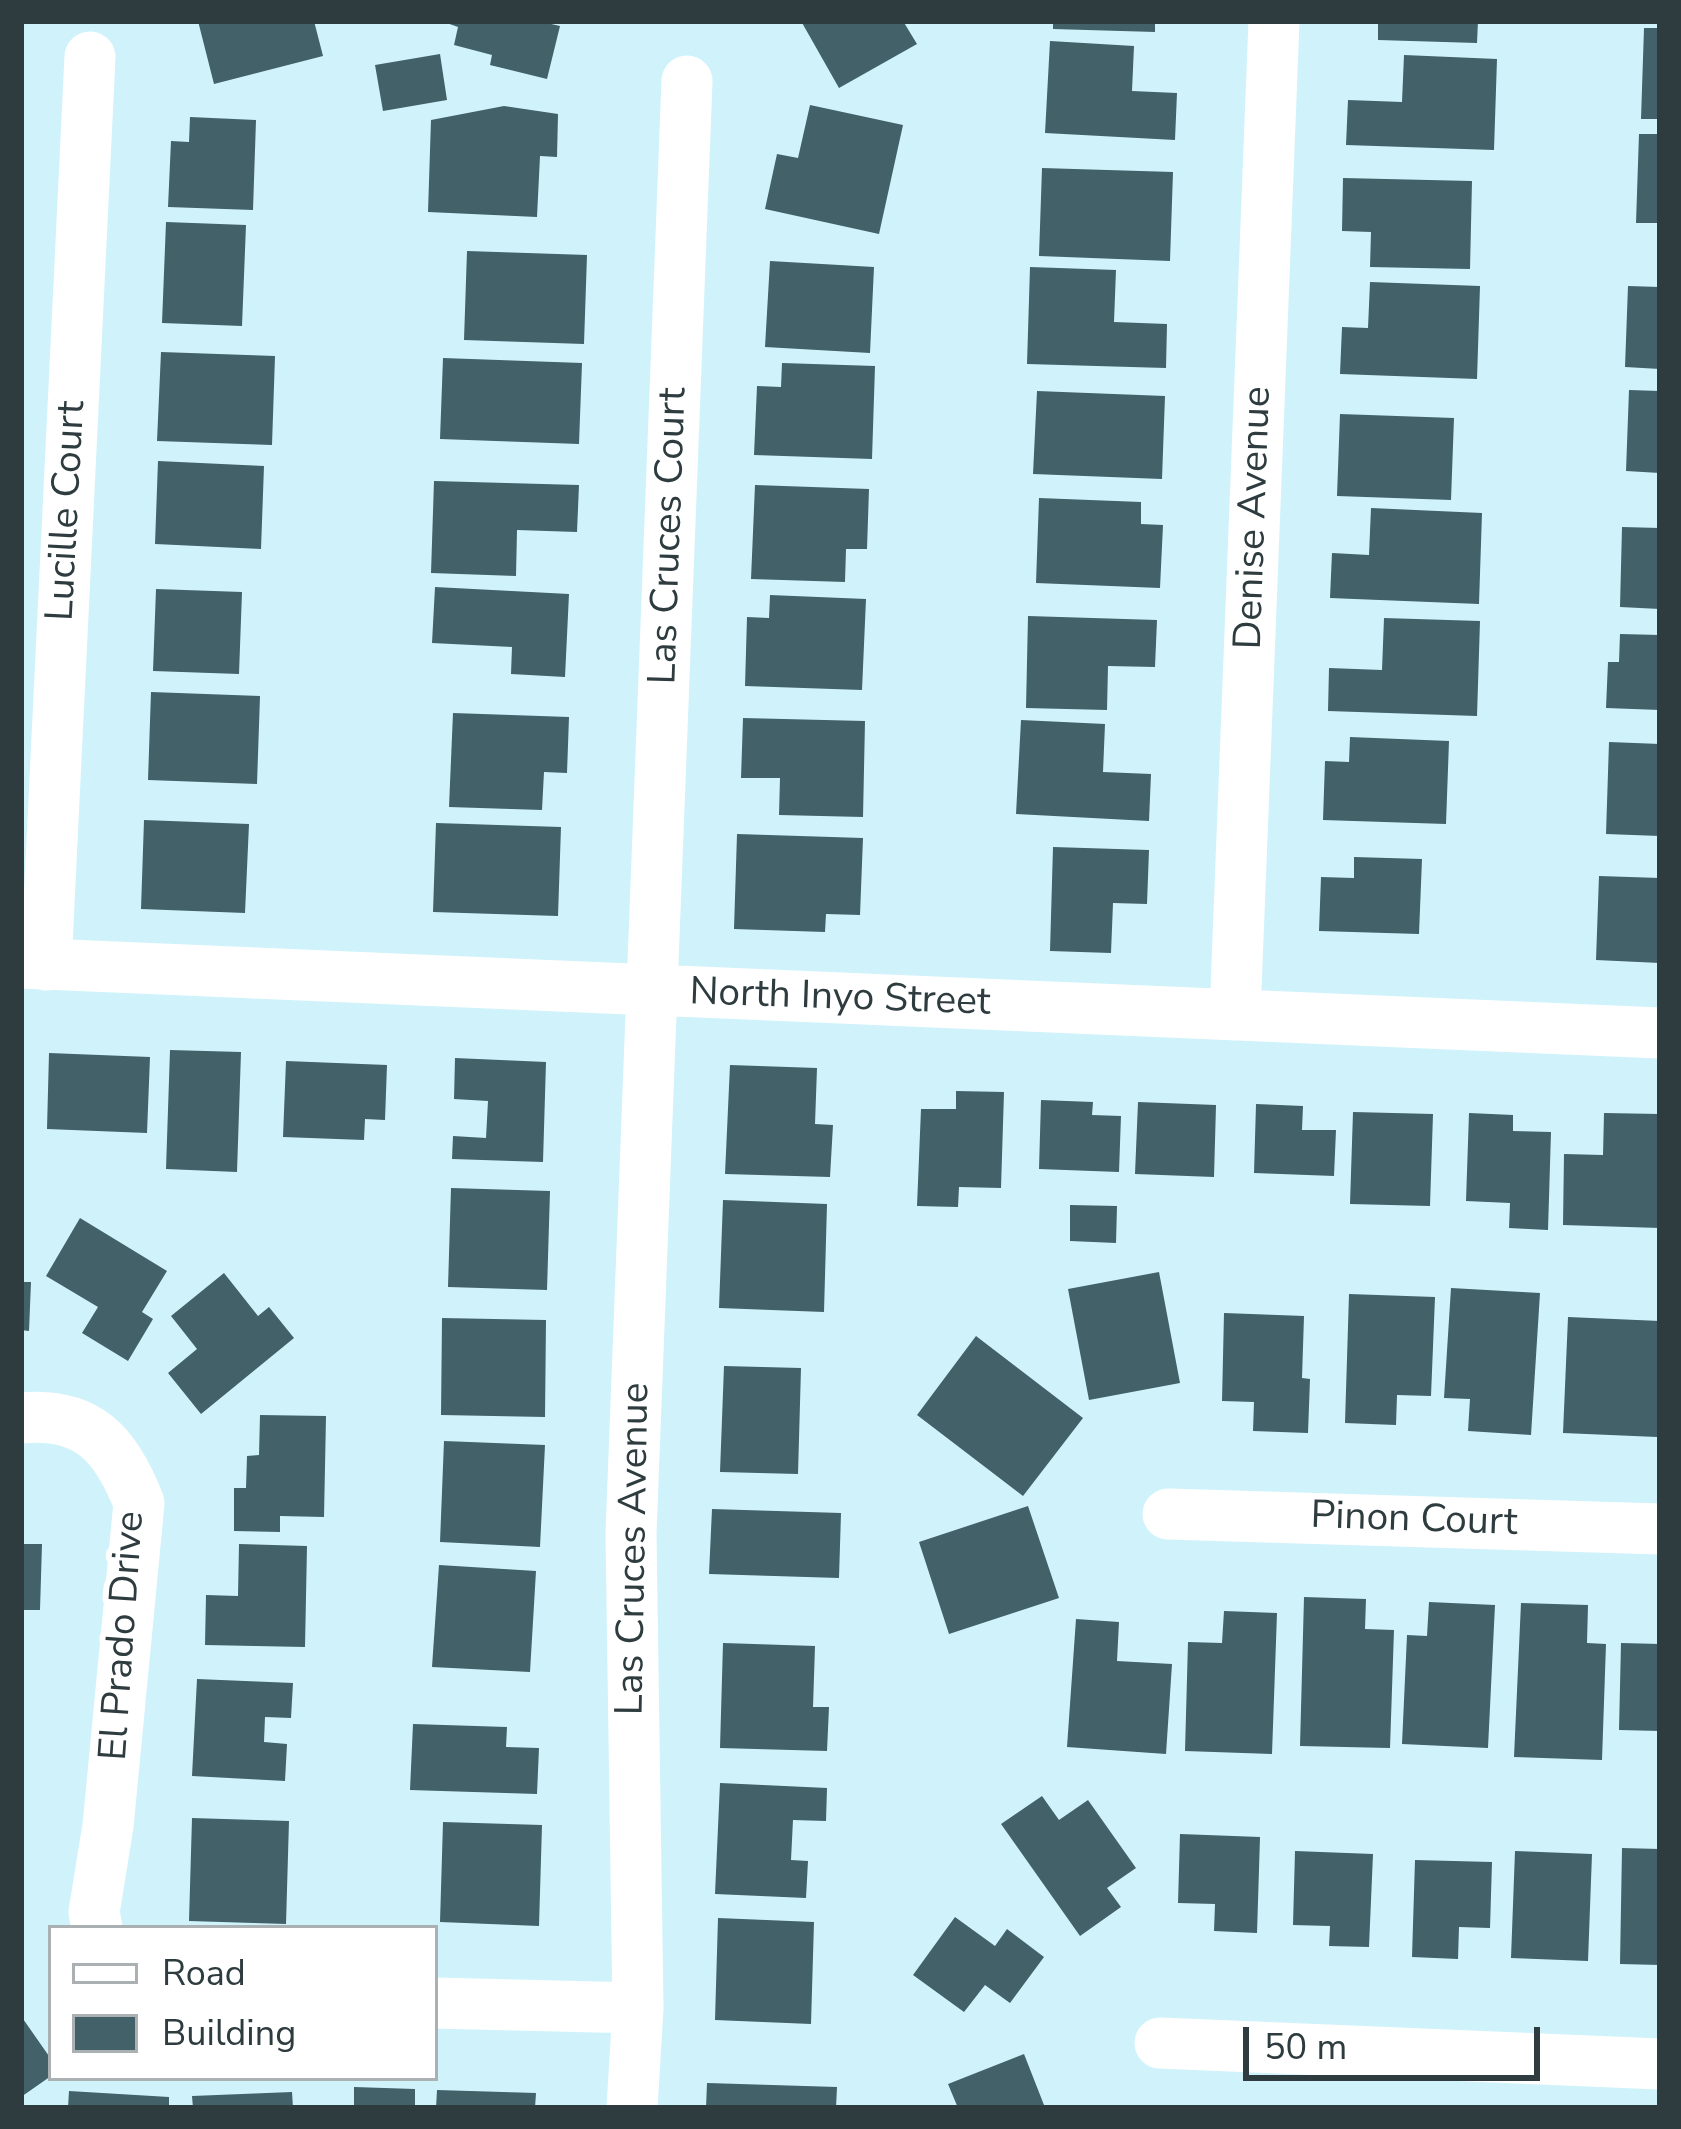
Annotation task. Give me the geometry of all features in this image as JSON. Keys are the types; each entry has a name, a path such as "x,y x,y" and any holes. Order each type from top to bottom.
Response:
{"street":[{"name":"Denise Avenue","path":"1235,1015 1274,21"},
{"name":"Lucille Court","path":"33,964 90,57"},
{"name":"Las Cruces Court","path":"653,991 687,81"},
{"name":"North Inyo Street","path":"33,964 1660,1033"},
{"name":"Las Cruces Avenue","path":"632,2108 638,2008 629,1616 653,991"},
{"name":"El Prado Drive","path":"21,1418 51,1415 92,1431 123,1462 140,1503 110,1803 94,1912 97,1925"},
{"name":"Pinon Court","path":"1168,1514 1660,1529"},
{"path":"438,2002 638,2008"},
{"path":"1160,2043 1660,2064"}],"building":[{"path":"198,21 314,21 323,56 214,84"},
{"path":"441,21 538,21 560,26 547,79 490,65 492,55 454,45 458,27"},
{"path":"801,21 903,21 917,44 839,88"},
{"path":"1053,21 1155,21 1155,32 1053,29"},
{"path":"1378,21 1478,21 1477,43 1378,40"},
{"path":"1644,28 1660,28 1660,119 1641,119"},
{"path":"1050,41 1134,46 1132,91 1177,93 1175,140 1045,133"},
{"path":"440,54 447,100 383,111 375,65"},
{"path":"1404,55 1497,59 1494,150 1346,145 1348,100 1402,102"},
{"path":"810,105 903,125 879,234 765,209 777,154 798,158"},
{"path":"504,106 558,114 557,157 540,156 537,217 428,212 431,120"},
{"path":"190,117 256,120 253,210 168,207 171,141 189,142"},
{"path":"1639,134 1660,134 1660,223 1636,223"},
{"path":"1042,168 1173,172 1170,261 1039,256"},
{"path":"1343,178 1472,181 1470,269 1370,267 1371,232 1342,231"},
{"path":"166,222 246,225 242,326 162,323"},
{"path":"467,251 587,255 584,344 464,340"},
{"path":"770,261 874,267 870,353 765,347"},
{"path":"1030,267 1116,270 1114,322 1167,324 1166,368 1027,364"},
{"path":"1370,282 1480,286 1477,379 1340,374 1342,327 1368,328"},
{"path":"1628,286 1660,287 1660,369 1625,367"},
{"path":"161,352 275,356 272,445 157,441"},
{"path":"443,358 582,363 579,444 440,439"},
{"path":"782,363 875,366 872,459 754,455 757,386 781,387"},
{"path":"1629,390 1660,391 1660,473 1626,471"},
{"path":"1037,391 1165,396 1162,479 1033,474"},
{"path":"1340,414 1454,418 1451,500 1337,496"},
{"path":"158,461 264,466 261,549 155,544"},
{"path":"434,481 579,485 577,532 517,530 516,576 431,573"},
{"path":"755,485 869,489 867,549 846,549 845,582 751,579"},
{"path":"1039,498 1141,502 1141,524 1163,525 1160,588 1036,583"},
{"path":"1371,508 1482,513 1479,604 1330,598 1332,553 1369,555"},
{"path":"1622,527 1660,528 1660,609 1620,607"},
{"path":"435,587 569,594 565,677 511,674 512,647 432,643"},
{"path":"156,589 242,592 239,674 153,671"},
{"path":"770,595 866,599 862,690 745,686 747,617 769,618"},
{"path":"1028,616 1157,620 1155,667 1108,666 1107,710 1026,708"},
{"path":"1384,618 1480,621 1477,716 1328,711 1329,668 1382,670"},
{"path":"1620,634 1660,635 1660,710 1606,708 1608,662 1619,662"},
{"path":"151,692 260,696 257,784 148,780"},
{"path":"453,713 569,717 567,773 544,772 542,810 449,807"},
{"path":"743,718 865,721 863,817 779,815 780,778 741,778"},
{"path":"1021,720 1105,724 1103,772 1151,774 1149,821 1016,814"},
{"path":"1350,737 1449,741 1446,824 1323,820 1325,761 1349,762"},
{"path":"1609,742 1660,744 1660,836 1606,834"},
{"path":"144,820 249,824 245,913 141,909"},
{"path":"436,823 561,827 558,916 433,912"},
{"path":"737,834 863,838 860,915 826,914 825,932 734,929"},
{"path":"1053,847 1149,850 1147,904 1113,903 1111,953 1050,951"},
{"path":"1354,857 1422,859 1419,934 1319,931 1321,877 1354,878"},
{"path":"1599,876 1660,878 1660,963 1596,960"},
{"path":"170,1050 241,1052 237,1172 166,1169"},
{"path":"49,1053 150,1057 147,1133 47,1129"},
{"path":"455,1058 546,1062 543,1162 452,1159 453,1136 486,1138 488,1101 454,1099"},
{"path":"286,1061 387,1065 385,1120 365,1119 364,1140 283,1137"},
{"path":"730,1065 817,1068 815,1124 833,1125 830,1177 725,1174"},
{"path":"956,1091 1004,1092 1001,1188 959,1187 958,1207 917,1206 921,1109 956,1109"},
{"path":"1041,1100 1093,1102 1092,1115 1121,1116 1119,1172 1039,1169"},
{"path":"1138,1102 1216,1105 1214,1177 1135,1174"},
{"path":"1256,1104 1303,1106 1302,1130 1336,1130 1334,1176 1254,1173"},
{"path":"1353,1112 1433,1114 1430,1206 1350,1204"},
{"path":"1469,1113 1513,1115 1513,1131 1551,1132 1548,1230 1509,1228 1510,1203 1466,1201"},
{"path":"1604,1113 1660,1114 1660,1228 1563,1225 1564,1154 1603,1155"},
{"path":"451,1188 550,1191 547,1290 448,1287"},
{"path":"723,1200 827,1204 824,1312 719,1308"},
{"path":"1070,1205 1117,1206 1116,1243 1070,1241"},
{"path":"80,1218 167,1271 142,1312 153,1319 128,1361 82,1333 98,1307 46,1276"},
{"path":"1159,1272 1180,1383 1089,1400 1068,1289"},
{"path":"224,1273 258,1316 269,1307 294,1338 201,1414 168,1373 197,1349 171,1316"},
{"path":"21,1282 31,1282 29,1331 21,1330"},
{"path":"1451,1288 1540,1293 1531,1435 1468,1431 1470,1399 1444,1398"},
{"path":"1349,1294 1435,1297 1431,1396 1397,1395 1396,1425 1345,1423"},
{"path":"1224,1313 1304,1316 1302,1378 1310,1379 1308,1433 1253,1431 1254,1402 1222,1401"},
{"path":"1568,1317 1660,1321 1657,1437 1563,1433"},
{"path":"442,1318 546,1320 545,1417 441,1415"},
{"path":"976,1336 1083,1418 1023,1496 917,1415"},
{"path":"724,1366 801,1368 798,1474 720,1472"},
{"path":"260,1415 326,1416 324,1517 280,1516 280,1532 234,1531 234,1488 246,1488 247,1456 259,1455"},
{"path":"444,1441 545,1445 540,1547 440,1542"},
{"path":"1028,1506 1059,1598 949,1634 919,1542"},
{"path":"712,1509 841,1513 839,1578 709,1574"},
{"path":"21,1544 42,1544 40,1610 21,1610"},
{"path":"239,1544 307,1546 305,1647 205,1645 206,1595 238,1596"},
{"path":"439,1565 536,1571 530,1672 432,1667"},
{"path":"1304,1597 1366,1599 1365,1629 1394,1630 1390,1748 1300,1746"},
{"path":"1429,1602 1495,1605 1488,1748 1402,1744 1407,1635 1427,1636"},
{"path":"1521,1603 1588,1605 1587,1643 1606,1644 1602,1760 1514,1757"},
{"path":"1224,1611 1277,1613 1272,1754 1185,1751 1188,1642 1222,1643"},
{"path":"1076,1619 1119,1622 1117,1661 1172,1664 1166,1754 1067,1747"},
{"path":"723,1643 815,1646 813,1707 829,1707 827,1751 720,1748"},
{"path":"1621,1643 1660,1644 1660,1731 1619,1730"},
{"path":"197,1679 293,1683 291,1718 265,1717 264,1742 287,1744 285,1781 192,1776"},
{"path":"413,1724 507,1727 506,1747 539,1748 537,1794 410,1790"},
{"path":"720,1783 827,1788 826,1821 793,1820 791,1860 808,1861 806,1898 715,1894"},
{"path":"1042,1796 1059,1820 1088,1800 1136,1868 1107,1888 1121,1907 1080,1936 1001,1824"},
{"path":"192,1818 289,1821 286,1924 189,1921"},
{"path":"443,1822 542,1825 539,1926 440,1922"},
{"path":"1180,1834 1260,1837 1257,1933 1214,1931 1215,1904 1178,1903"},
{"path":"1622,1848 1660,1849 1660,1965 1620,1964"},
{"path":"1295,1851 1373,1854 1369,1947 1329,1946 1330,1926 1293,1925"},
{"path":"1515,1851 1592,1854 1588,1961 1511,1958"},
{"path":"1415,1860 1492,1862 1490,1928 1459,1927 1458,1959 1412,1957"},
{"path":"955,1917 995,1946 1007,1929 1044,1957 1010,2003 985,1985 964,2012 913,1975"},
{"path":"718,1918 814,1922 811,2024 715,2020"},
{"path":"21,2016 48,2055 48,2078 21,2097"},
{"path":"1024,2054 1044,2105 958,2108 948,2084"},
{"path":"707,2083 837,2087 836,2108 706,2108"},
{"path":"354,2087 415,2089 415,2108 354,2108"},
{"path":"437,2090 536,2093 535,2108 436,2108"},
{"path":"69,2091 169,2097 169,2108 68,2108"},
{"path":"292,2092 293,2108 193,2108 192,2096"}]}
